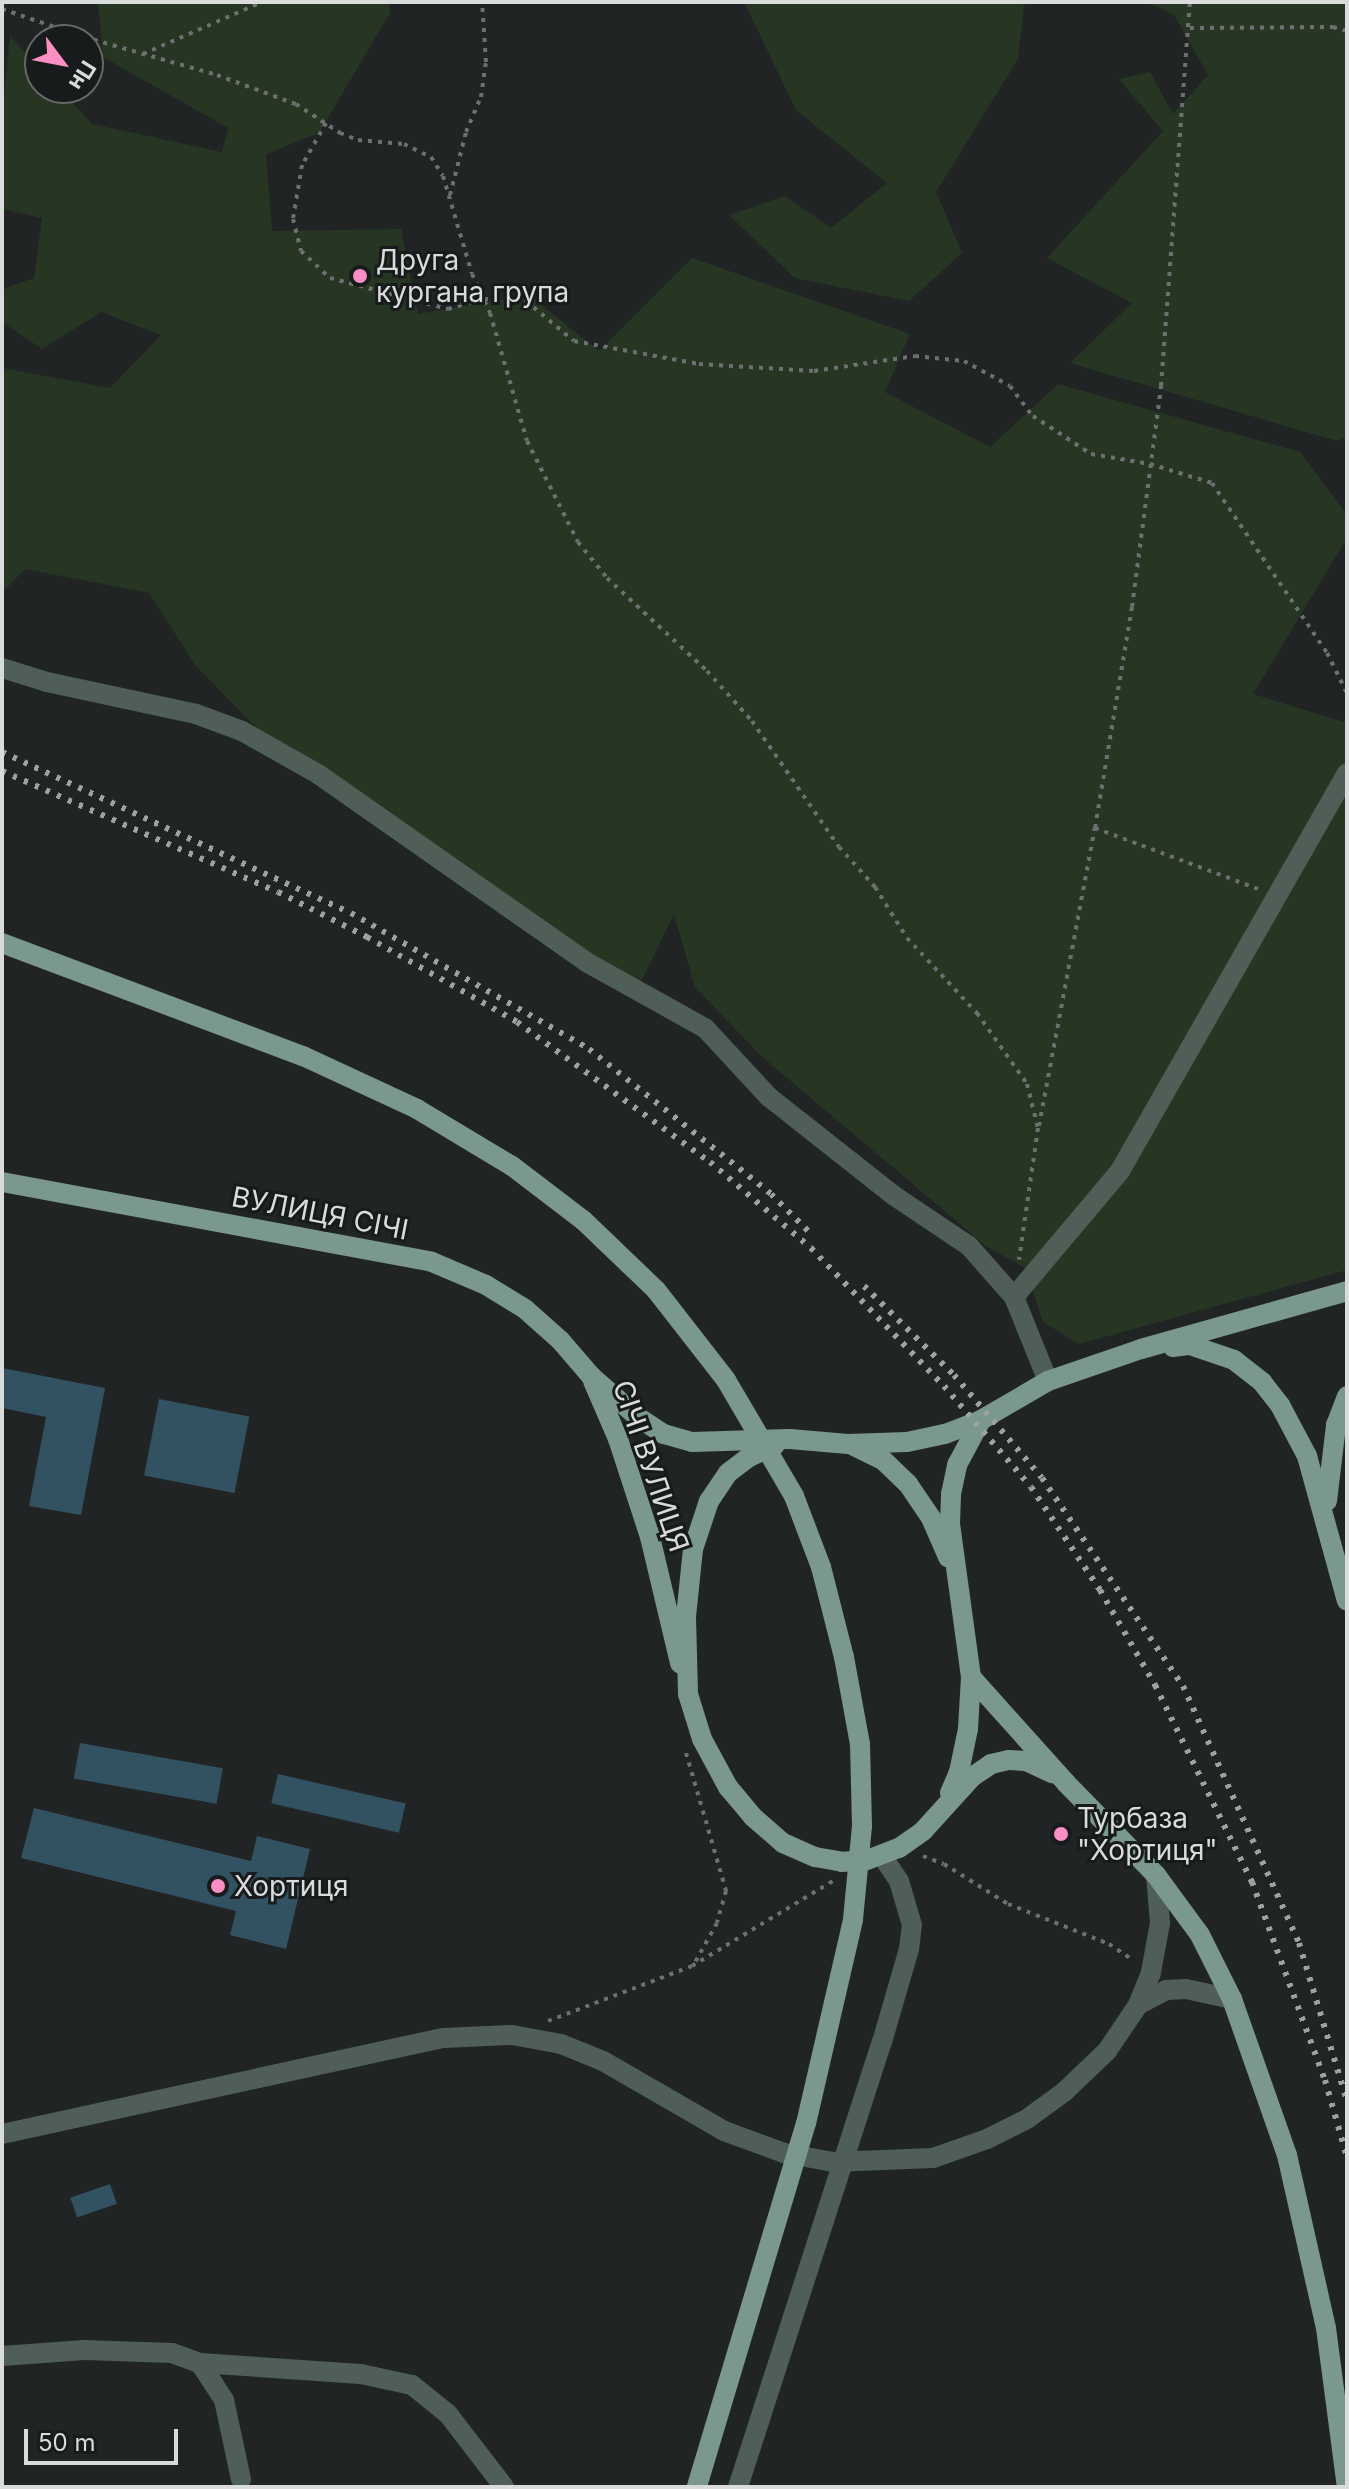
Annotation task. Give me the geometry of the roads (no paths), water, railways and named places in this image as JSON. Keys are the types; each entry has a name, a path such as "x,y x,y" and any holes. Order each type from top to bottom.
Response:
{"main road":[{"path":"2,943 303,1056 417,1109 524,1175 583,1220 656,1290 726,1380 794,1496 821,1567 844,1657 860,1744 862,1826 853,1920 806,2123 697,2487"},
{"name":"ВУЛИЦЯ СІЧІ","path":"2,1182 432,1262 486,1285 525,1309 560,1340 591,1376"},
{"path":"848,1444 907,1442 945,1434 981,1420 1048,1381 1141,1349 1347,1291"},
{"path":"1141,1349 1190,1345 1234,1360 1262,1382 1280,1405 1307,1456 1347,1601"},
{"name":"СІЧІ ВУЛИЦЯ","path":"591,1376 639,1418 664,1434 692,1442 790,1439 848,1444"},
{"name":"СІЧІ ВУЛИЦЯ","path":"591,1376 618,1439 650,1537 688,1694"},
{"path":"1326,1517 1328,1472 1336,1425 1347,1396"},
{"path":"946,1805 959,1772 968,1729 971,1677 956,1575 951,1494 957,1465 981,1420"},
{"path":"790,1439 749,1457 728,1473 709,1501 693,1549 686,1617 688,1694 702,1739 728,1787 753,1817 783,1843 815,1857 842,1862 883,1854 923,1831 972,1777 991,1764 1009,1760 1026,1761 1047,1769 1066,1783"},
{"path":"848,1444 883,1460 908,1484 931,1518 956,1575"},
{"path":"971,1677 1066,1783 1156,1875 1200,1935 1232,1999 1287,2155 1326,2328 1347,2487"}],"street":[{"path":"2,668 47,682 196,714 242,731 318,774 588,963 705,1028 769,1097 893,1195 969,1246 1014,1297 1048,1381"},
{"path":"1014,1297 1120,1171 1347,773"},
{"path":"738,2487 882,2042 909,1949 912,1925 899,1881 883,1854"},
{"path":"2,2134 443,2038 512,2035 561,2044 603,2061 724,2131 784,2153 833,2162 933,2158 987,2139 1027,2119 1064,2092 1107,2051 1138,2005 1151,1972 1160,1923 1156,1875"},
{"path":"1138,2005 1166,1990 1186,1989 1232,1999"},
{"path":"2,2356 84,2350 172,2353 200,2363 361,2374 412,2385 448,2414 504,2487"},
{"path":"200,2363 224,2400 231,2420 241,2479"}],"railway":[{"path":"2,752 351,913 589,1049 771,1194 813,1236"},
{"path":"2,771 278,892 367,937 517,1022 710,1162 811,1248 944,1386 1031,1487 1100,1590 1155,1685 1252,1882 1325,2080 1347,2157"},
{"path":"864,1286 954,1375 1042,1478 1183,1686 1299,1943 1347,2101"}],"place":[{"name":"Друга кургана група","path":"360,276"},
{"name":"Турбаза \"Хортиця\"","path":"1061,1834"},
{"name":"Хортиця","path":"218,1886"}]}
